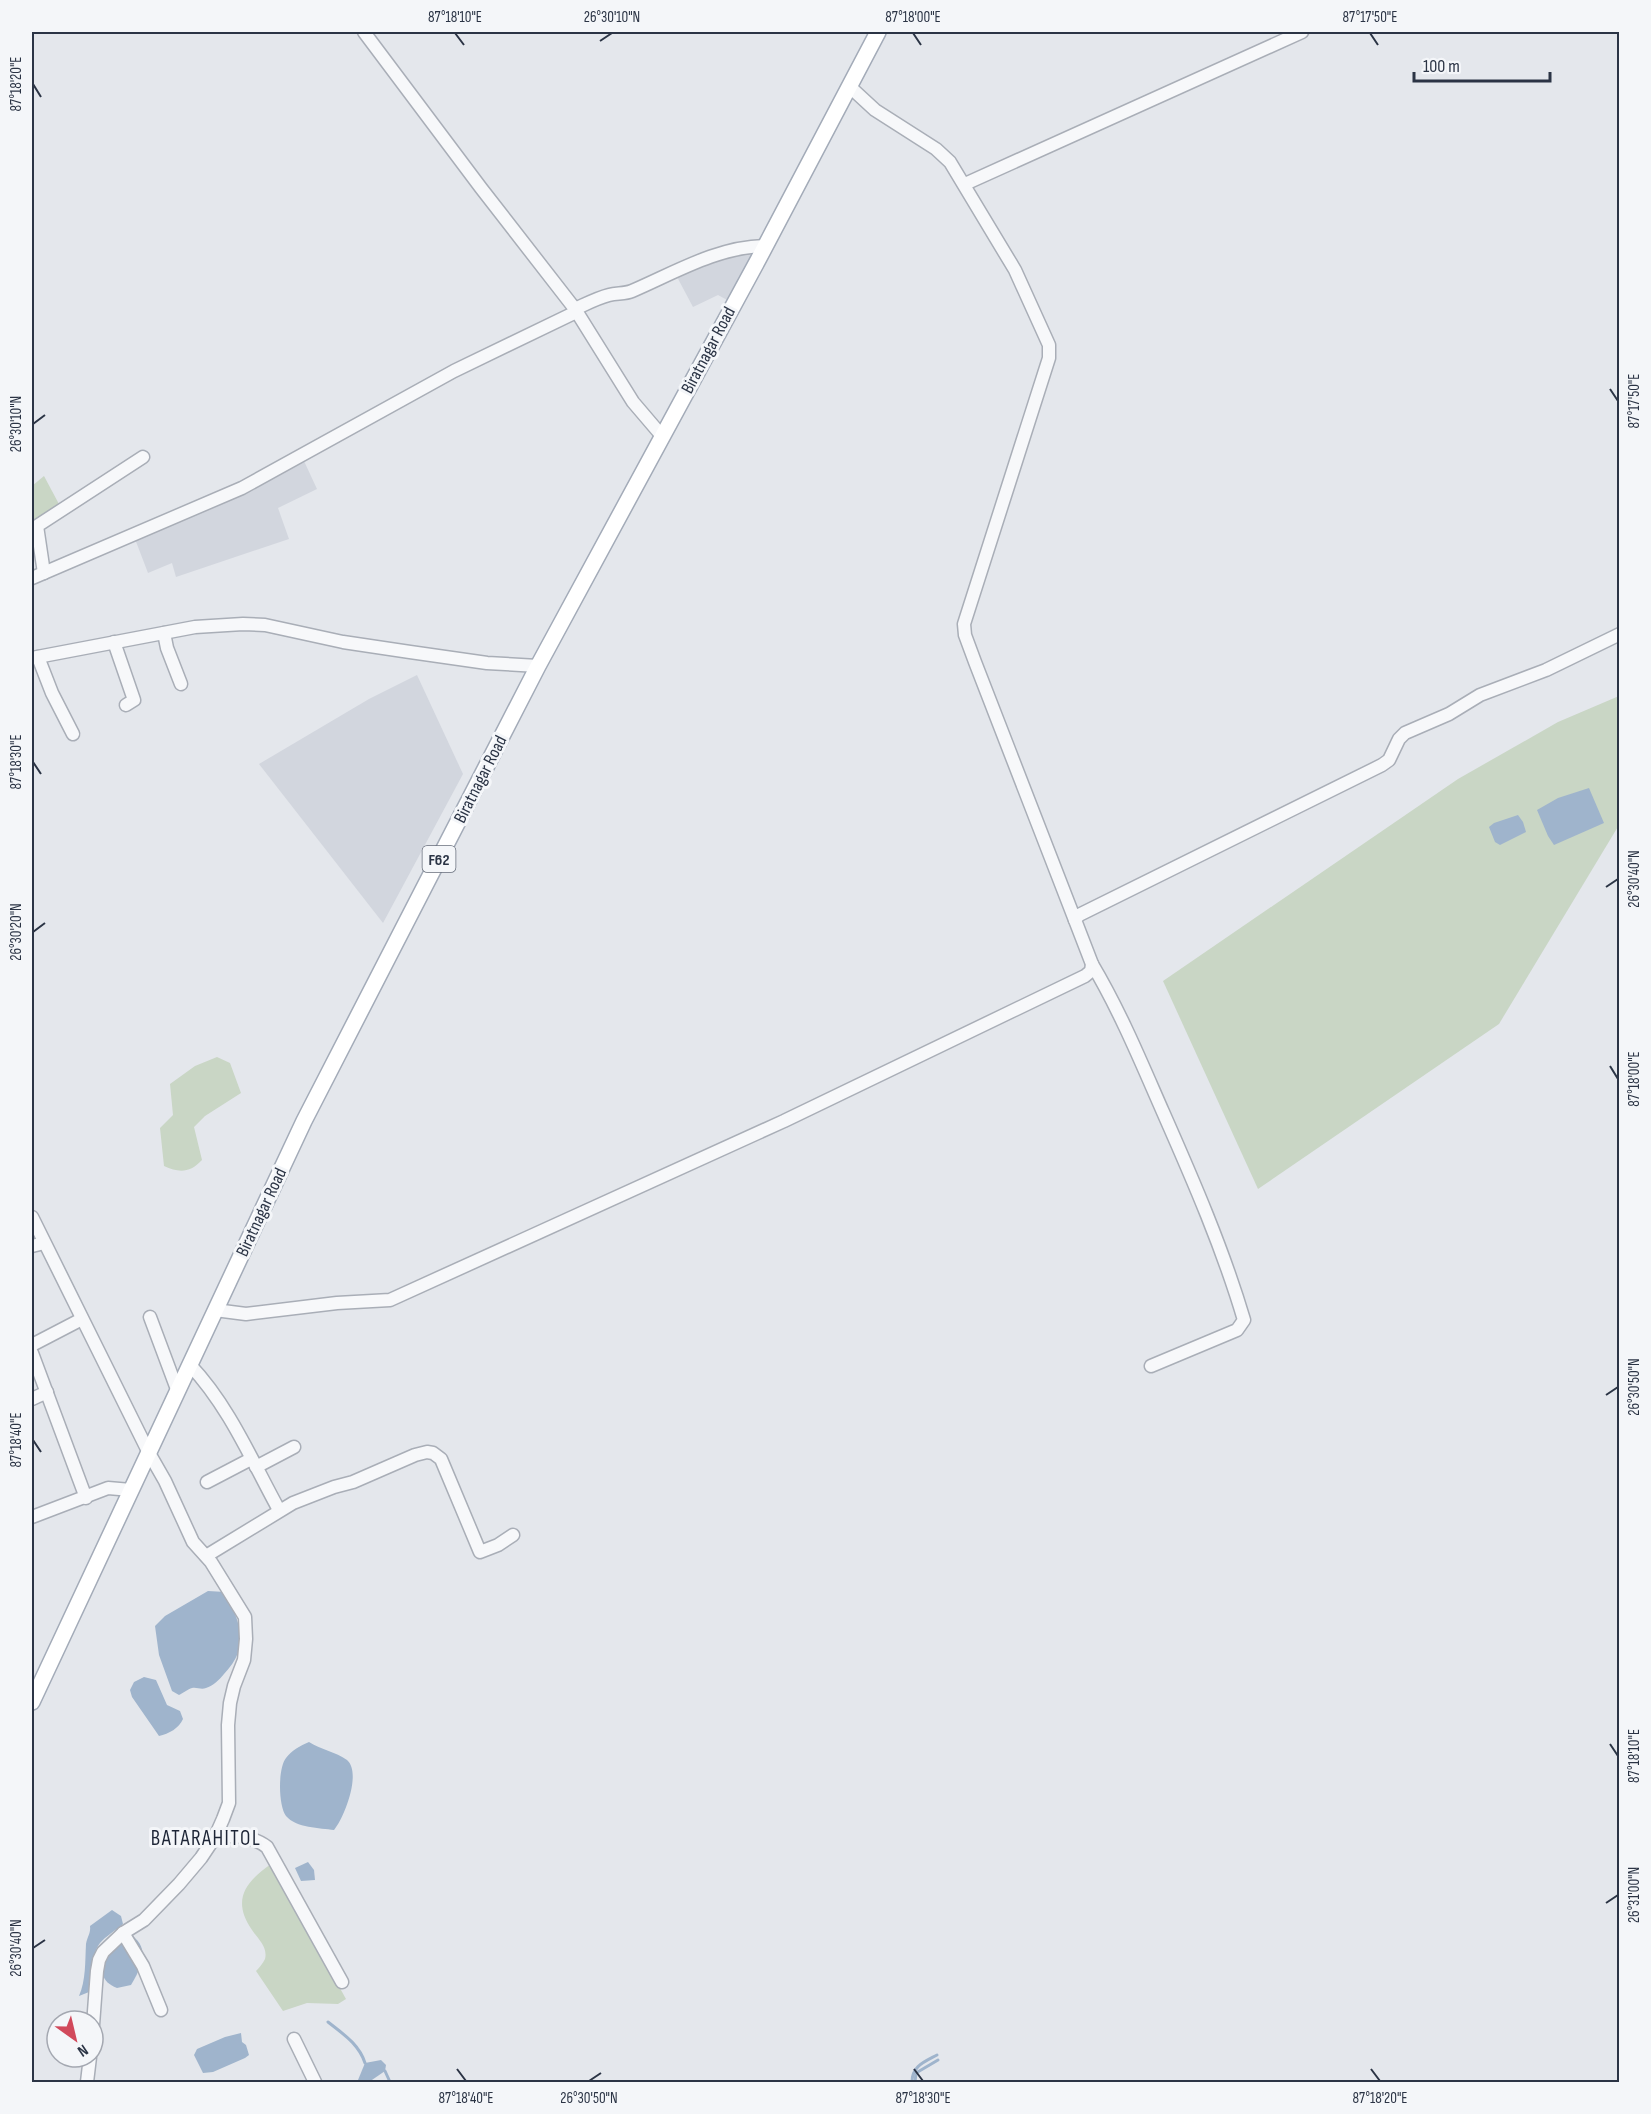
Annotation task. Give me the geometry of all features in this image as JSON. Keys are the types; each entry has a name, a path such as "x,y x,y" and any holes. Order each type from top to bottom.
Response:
{"main road":[{"name":"Biratnagar Road","path":"32,1702 303,1121 538,666 878,32"}],"street":[{"path":"364,32 574,309 633,402 662,436"},
{"path":"964,184 1302,32"},
{"path":"849,86 875,110 936,149 950,162 1015,270 1049,345 1049,358 964,624 965,635 1092,964 1127,1029 1186,1165 1244,1320 1237,1330 1151,1366"},
{"path":"32,578 242,488 444,376 572,314 574,309 611,294 629,292 674,271 720,254 747,246 764,246"},
{"path":"44,573 37,526 143,457"},
{"path":"73,734 35,657 164,633 226,624 265,625 343,642 487,663 538,666"},
{"path":"164,633 170,657 181,684"},
{"path":"1075,920 1092,907 1382,765 1389,760 1399,739 1406,733 1449,714 1480,695 1536,674 1620,634"},
{"path":"114,642 134,700 126,705"},
{"path":"215,1310 246,1314 337,1303 390,1300 399,1297 483,1256 784,1121 1085,976 1091,971 1092,964"},
{"path":"32,1217 165,1481 193,1542 206,1557 245,1617 246,1626 244,1660 234,1686 229,1714 229,1803 215,1837 201,1858 144,1920 123,1933 104,1952 99,1960 94,2009"},
{"path":"32,1246 45,1243"},
{"path":"150,1317 178,1392"},
{"path":"32,1345 82,1319"},
{"path":"32,1353 86,1498"},
{"path":"190,1365 203,1379 226,1412 279,1510"},
{"path":"32,1399 46,1392"},
{"path":"207,1482 294,1447"},
{"path":"206,1557 293,1503 427,1452 433,1453 441,1460 480,1552 498,1545 513,1535"},
{"path":"32,1517 108,1488 131,1490"},
{"path":"215,1837 238,1836 253,1839 267,1847 342,1982"},
{"path":"123,1933 143,1966 161,2010"},
{"path":"294,2038 315,2082"}],"shaded area":[{"path":"757,251 729,301 718,295 693,307 676,275 723,256"},
{"path":"304,461 317,489 278,508 289,539 176,577 172,563 148,573 135,539 199,512"},
{"path":"417,675 463,774 383,923 259,764 369,699"}],"green space":[{"path":"44,476 60,506 32,529 32,486"},
{"path":"1619,696 1619,825 1499,1024 1258,1189 1163,981 1458,779 1558,722"},
{"path":"217,1057 230,1063 241,1093 205,1116 194,1127 202,1160 198,1164 184,1170 164,1166 160,1128 173,1115 170,1084 195,1066"},
{"path":"271,1864 346,1999 338,2004 307,2003 283,2011 256,1971 266,1955 262,1943 246,1920 242,1901 244,1893 254,1878"}],"water":[{"path":"1589,788 1604,823 1554,845 1537,810 1558,798"},
{"path":"1518,815 1526,832 1500,845 1495,842 1489,827"},
{"path":"208,1591 225,1592 238,1624 240,1644 238,1654 220,1678 209,1687 192,1688 179,1695 172,1691 159,1655 155,1626 165,1616"},
{"path":"144,1677 156,1680 167,1705 180,1711 183,1719 176,1728 166,1734 159,1736 132,1697 130,1690 134,1682"},
{"path":"309,1742 343,1757 351,1766 353,1775 350,1795 334,1830 296,1823 290,1820 283,1811 280,1787 283,1763 294,1750"},
{"path":"308,1862 314,1870 315,1880 301,1881 295,1868"},
{"path":"112,1910 121,1916 123,1924 100,1943 93,1960 89,1992 79,1996 84,1977 86,1944 90,1926"},
{"path":"131,1935 141,1946 141,1965 131,1985 117,1988 107,1982 103,1975 104,1955"},
{"path":"241,2033 242,2042 246,2045 249,2055 213,2072 203,2073 194,2055 197,2049"},
{"path":"381,2060 386,2065 385,2071 369,2082 358,2080 365,2063"}],"waterway":[{"path":"328,2022 355,2045 365,2063"},
{"path":"912,2082 916,2068 937,2055"},
{"path":"915,2082 916,2073 938,2060"},
{"path":"385,2071 390,2082"}],"district":[{"name":"BATARAHITOL","path":"206,1838"}]}
